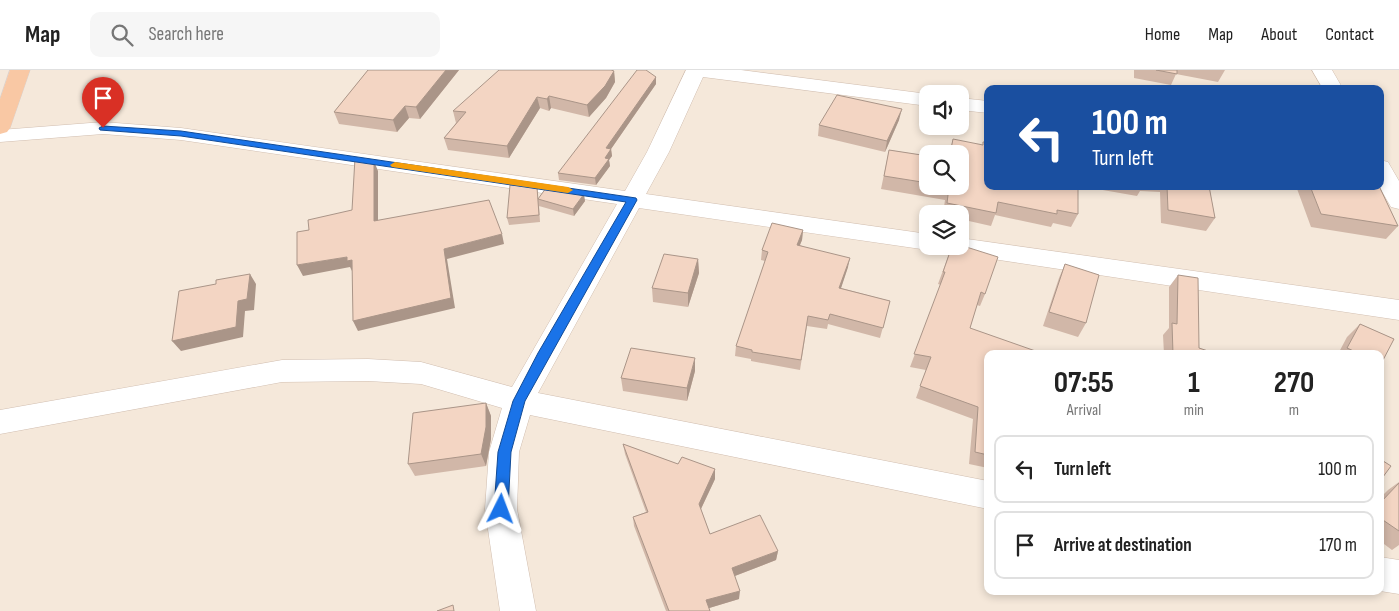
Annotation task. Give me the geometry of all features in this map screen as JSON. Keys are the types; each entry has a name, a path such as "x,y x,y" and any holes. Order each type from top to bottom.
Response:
{"highway":[{"path":"0,128 11,80"}],"street":[{"path":"518,611 501,509 504,452 519,401 542,356 658,152 696,70 919,99"},
{"path":"1322,70 1331,85"},
{"path":"969,105 984,107"},
{"path":"0,136 103,128 181,134 919,241"},
{"path":"1384,157 1399,159"},
{"path":"1384,175 1399,202"},
{"path":"969,248 1399,310"},
{"path":"0,422 282,371 368,370 421,373 519,401 984,494"},
{"path":"1384,575 1399,577"}],"shaded area":[{"path":"0,70 1399,70 1399,611 0,611"}],"building":[{"path":"368,70 446,70 416,107 405,106 393,120 334,112"},
{"path":"499,70 614,71 605,86 587,105 549,96 547,99 537,97 507,146 444,138 466,112 453,111"},
{"path":"637,70 646,70 656,77 606,148 611,149 605,158 609,159 595,178 558,173"},
{"path":"1156,70 1177,70 1177,74"},
{"path":"837,95 902,109 887,141 819,125"},
{"path":"953,139 983,145 984,142 984,190 1078,190 1078,214 1057,210 1057,214 998,202 996,213 969,207 969,205 947,203 948,195 969,195 969,145 952,145"},
{"path":"889,150 919,155 919,182 884,176"},
{"path":"355,158 374,161 374,221 489,200 502,234 444,249 451,298 353,321 352,260 347,261 347,257 297,265 297,232 309,230 308,220 352,210"},
{"path":"510,185 537,187 539,215 507,218"},
{"path":"546,188 584,194 573,209 538,199"},
{"path":"1167,190 1210,190 1215,218 1168,210"},
{"path":"1312,190 1381,190 1398,226 1321,214"},
{"path":"772,223 803,230 797,245 850,258 839,288 890,301 883,328 830,314 828,320 808,316 801,360 752,352 752,350 736,346 768,252 762,250"},
{"path":"969,248 998,257 985,294 981,292 970,328 1033,350 984,350 984,454 975,452 978,407 920,386 931,357 914,354 945,272 943,272 949,255 969,255"},
{"path":"664,254 698,259 688,293 652,288"},
{"path":"1065,264 1099,275 1086,323 1049,312"},
{"path":"250,274 247,299 238,301 236,327 172,341 179,291 216,284 216,280"},
{"path":"1178,275 1198,278 1199,348 1205,350 1173,350 1172,323 1177,324"},
{"path":"1360,324 1394,339 1384,358 1384,350 1351,350 1347,348"},
{"path":"631,348 695,358 687,388 621,378"},
{"path":"486,403 486,427 481,454 408,464 413,413"},
{"path":"623,444 678,464 682,457 715,469 699,504 710,534 760,515 778,551 732,568 740,591 706,600 710,611 669,611 633,517 648,512"},
{"path":"1384,462 1391,466 1384,476"},
{"path":"1399,483 1399,531 1384,521 1384,499"},
{"path":"453,605 454,611 437,611"}],"slow traffic":[{"path":"395,165 568,190"}],"route":[{"path":"103,128 181,134 632,200 542,356 519,401 504,452 501,509"}]}
